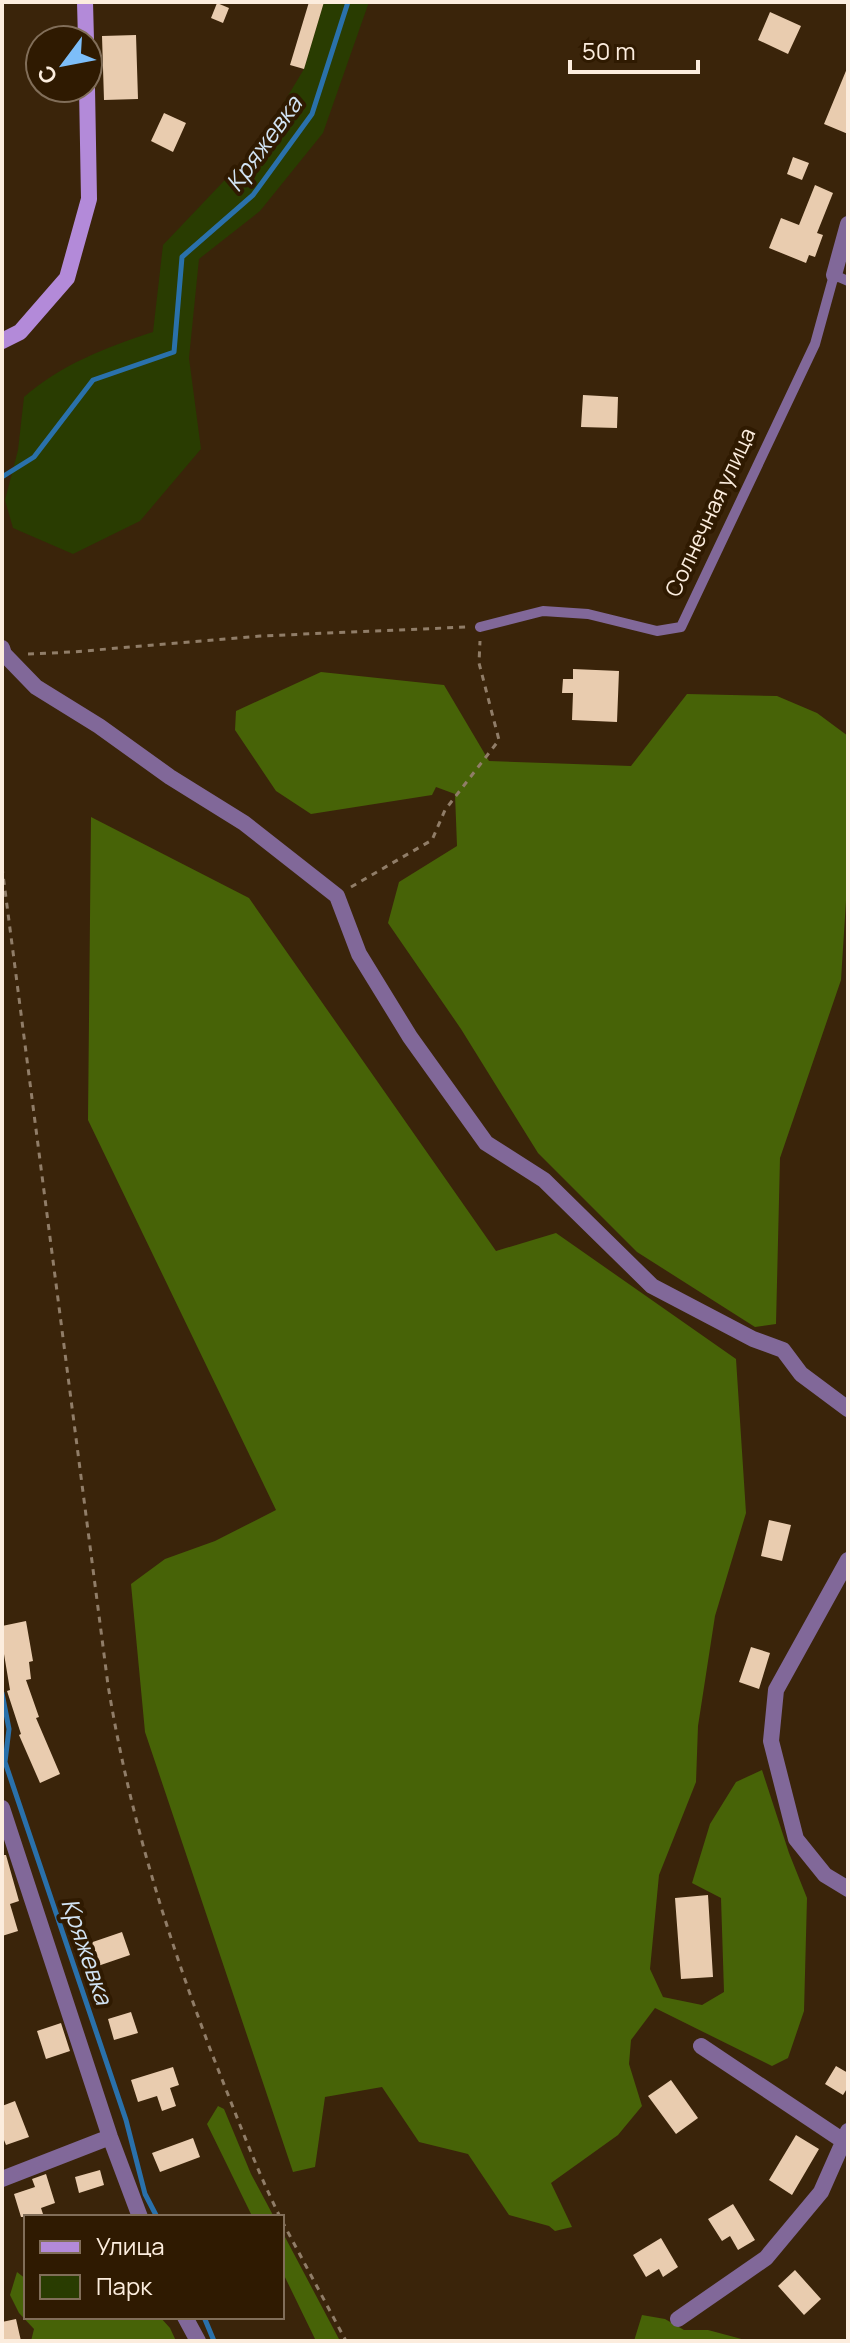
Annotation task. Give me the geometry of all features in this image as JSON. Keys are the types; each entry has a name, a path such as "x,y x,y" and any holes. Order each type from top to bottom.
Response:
{"street":[{"path":"85,2 86,24"},
{"path":"2,341 20,332 67,278 89,199 87,104"},
{"name":"Солнечная улица","path":"841,278 848,224"},
{"path":"3,651 36,687 244,823 337,896 359,954 410,1037 486,1143 544,1180 652,1286 753,1339 783,1350 801,1374 848,1409"},
{"path":"848,1560 776,1690 771,1741 796,1839 825,1875 848,1889"},
{"path":"2,1808 110,2137 139,2215"},
{"path":"678,2319 766,2258 821,2192 846,2138 701,2046"},
{"path":"2,2179 110,2137"},
{"path":"186,2319 198,2341"}],"lane":[{"name":"Солнечная улица","path":"480,627 543,611 588,614 657,631 681,627 815,344 841,278"}],"path":[{"path":"3,651 72,652 260,636 480,627 479,663 499,740 445,810 432,840 337,896"},
{"path":"2,867 108,1685 125,1776 154,1890 186,1986 279,2215"},
{"path":"284,2225 346,2341"}],"green space":[{"path":"324,2 369,2 323,133 260,211 199,259 189,358 201,449 140,521 73,554 13,528 5,500 18,450 24,397 53,375 85,358 153,332 163,245 259,144 304,69"},
{"path":"321,672 444,685 489,761 631,766 687,694 777,696 817,713 848,736 848,869 841,980 780,1158 776,1324 755,1327 637,1252 538,1153 461,1029 388,923 399,882 457,846 455,794 436,787 432,795 311,814 276,791 235,730 236,711"},
{"path":"91,817 249,898 496,1251 556,1233 736,1359 746,1513 715,1616 698,1726 696,1782 659,1875 650,1969 663,1997 702,2005 724,1992 721,1898 692,1883 710,1824 736,1782 762,1770 807,1898 804,2011 788,2058 772,2066 655,2008 631,2040 629,2064 642,2106 618,2135 551,2183 572,2227 555,2231 549,2226 509,2215 468,2154 419,2142 382,2087 325,2097 315,2167 293,2172 145,1732 131,1584 165,1559 215,1541 276,1510 88,1120"},
{"path":"218,2106 224,2109 251,2174 273,2215 252,2215 207,2124"},
{"path":"284,2236 340,2341 316,2341 284,2275"},
{"path":"17,2272 24,2277 24,2318 19,2313 10,2295"},
{"path":"642,2315 665,2319 684,2330 708,2330 749,2341 634,2341"},
{"path":"25,2319 162,2319 176,2341 31,2341 34,2329"}],"building":[{"path":"309,2 324,2 304,69 290,65"},
{"path":"217,3 229,8 223,23 211,18"},
{"path":"770,12 801,26 788,54 758,40"},
{"path":"136,35 138,99 104,100 104,36"},
{"path":"848,66 848,134 824,124"},
{"path":"164,113 186,123 173,152 151,141"},
{"path":"793,157 809,163 802,180 787,174"},
{"path":"815,185 833,193 817,233 823,235 815,257 809,255 806,263 769,248 781,218 799,225"},
{"path":"583,395 618,397 617,428 581,427"},
{"path":"573,669 619,671 617,722 572,720 573,693 562,693 563,679 573,679"},
{"path":"769,1520 791,1525 782,1561 761,1556"},
{"path":"26,1621 33,1661 29,1662 31,1679 26,1680 39,1717 36,1718 60,1774 40,1783 19,1735 7,1691 10,1690 2,1642 2,1626"},
{"path":"751,1647 770,1653 759,1689 739,1682"},
{"path":"2,1855 6,1855 19,1901 10,1904 18,1931 2,1936"},
{"path":"708,1895 713,1977 681,1979 675,1898"},
{"path":"122,1932 130,1955 92,1968 84,1945"},
{"path":"131,2012 138,2033 114,2040 108,2019"},
{"path":"61,2023 70,2051 46,2059 37,2031"},
{"path":"836,2066 848,2073 848,2087 843,2095 825,2084"},
{"path":"173,2067 179,2085 170,2088 176,2106 162,2111 157,2096 138,2102 131,2080"},
{"path":"671,2080 698,2118 676,2134 648,2096"},
{"path":"15,2101 29,2137 6,2145 2,2135 2,2106"},
{"path":"796,2135 819,2149 792,2195 769,2180"},
{"path":"193,2138 200,2157 160,2172 152,2153"},
{"path":"100,2170 104,2185 79,2193 75,2177"},
{"path":"46,2174 55,2203 41,2208 43,2215 21,2217 14,2194 35,2187 32,2179"},
{"path":"733,2204 755,2240 738,2250 730,2236 722,2241 708,2219"},
{"path":"661,2238 678,2267 663,2277 659,2269 646,2277 633,2255"},
{"path":"795,2270 821,2299 804,2315 778,2286"},
{"path":"16,2319 21,2341 2,2341 2,2322"}],"waterway":[{"name":"Кряжевка","path":"2,477 34,457 93,380 174,352 182,257 253,195 312,114 348,2"},
{"name":"Кряжевка","path":"2,1693 9,1729 5,1762 126,2120 145,2194 156,2215"},
{"name":"Кряжевка","path":"205,2319 214,2341"}]}
